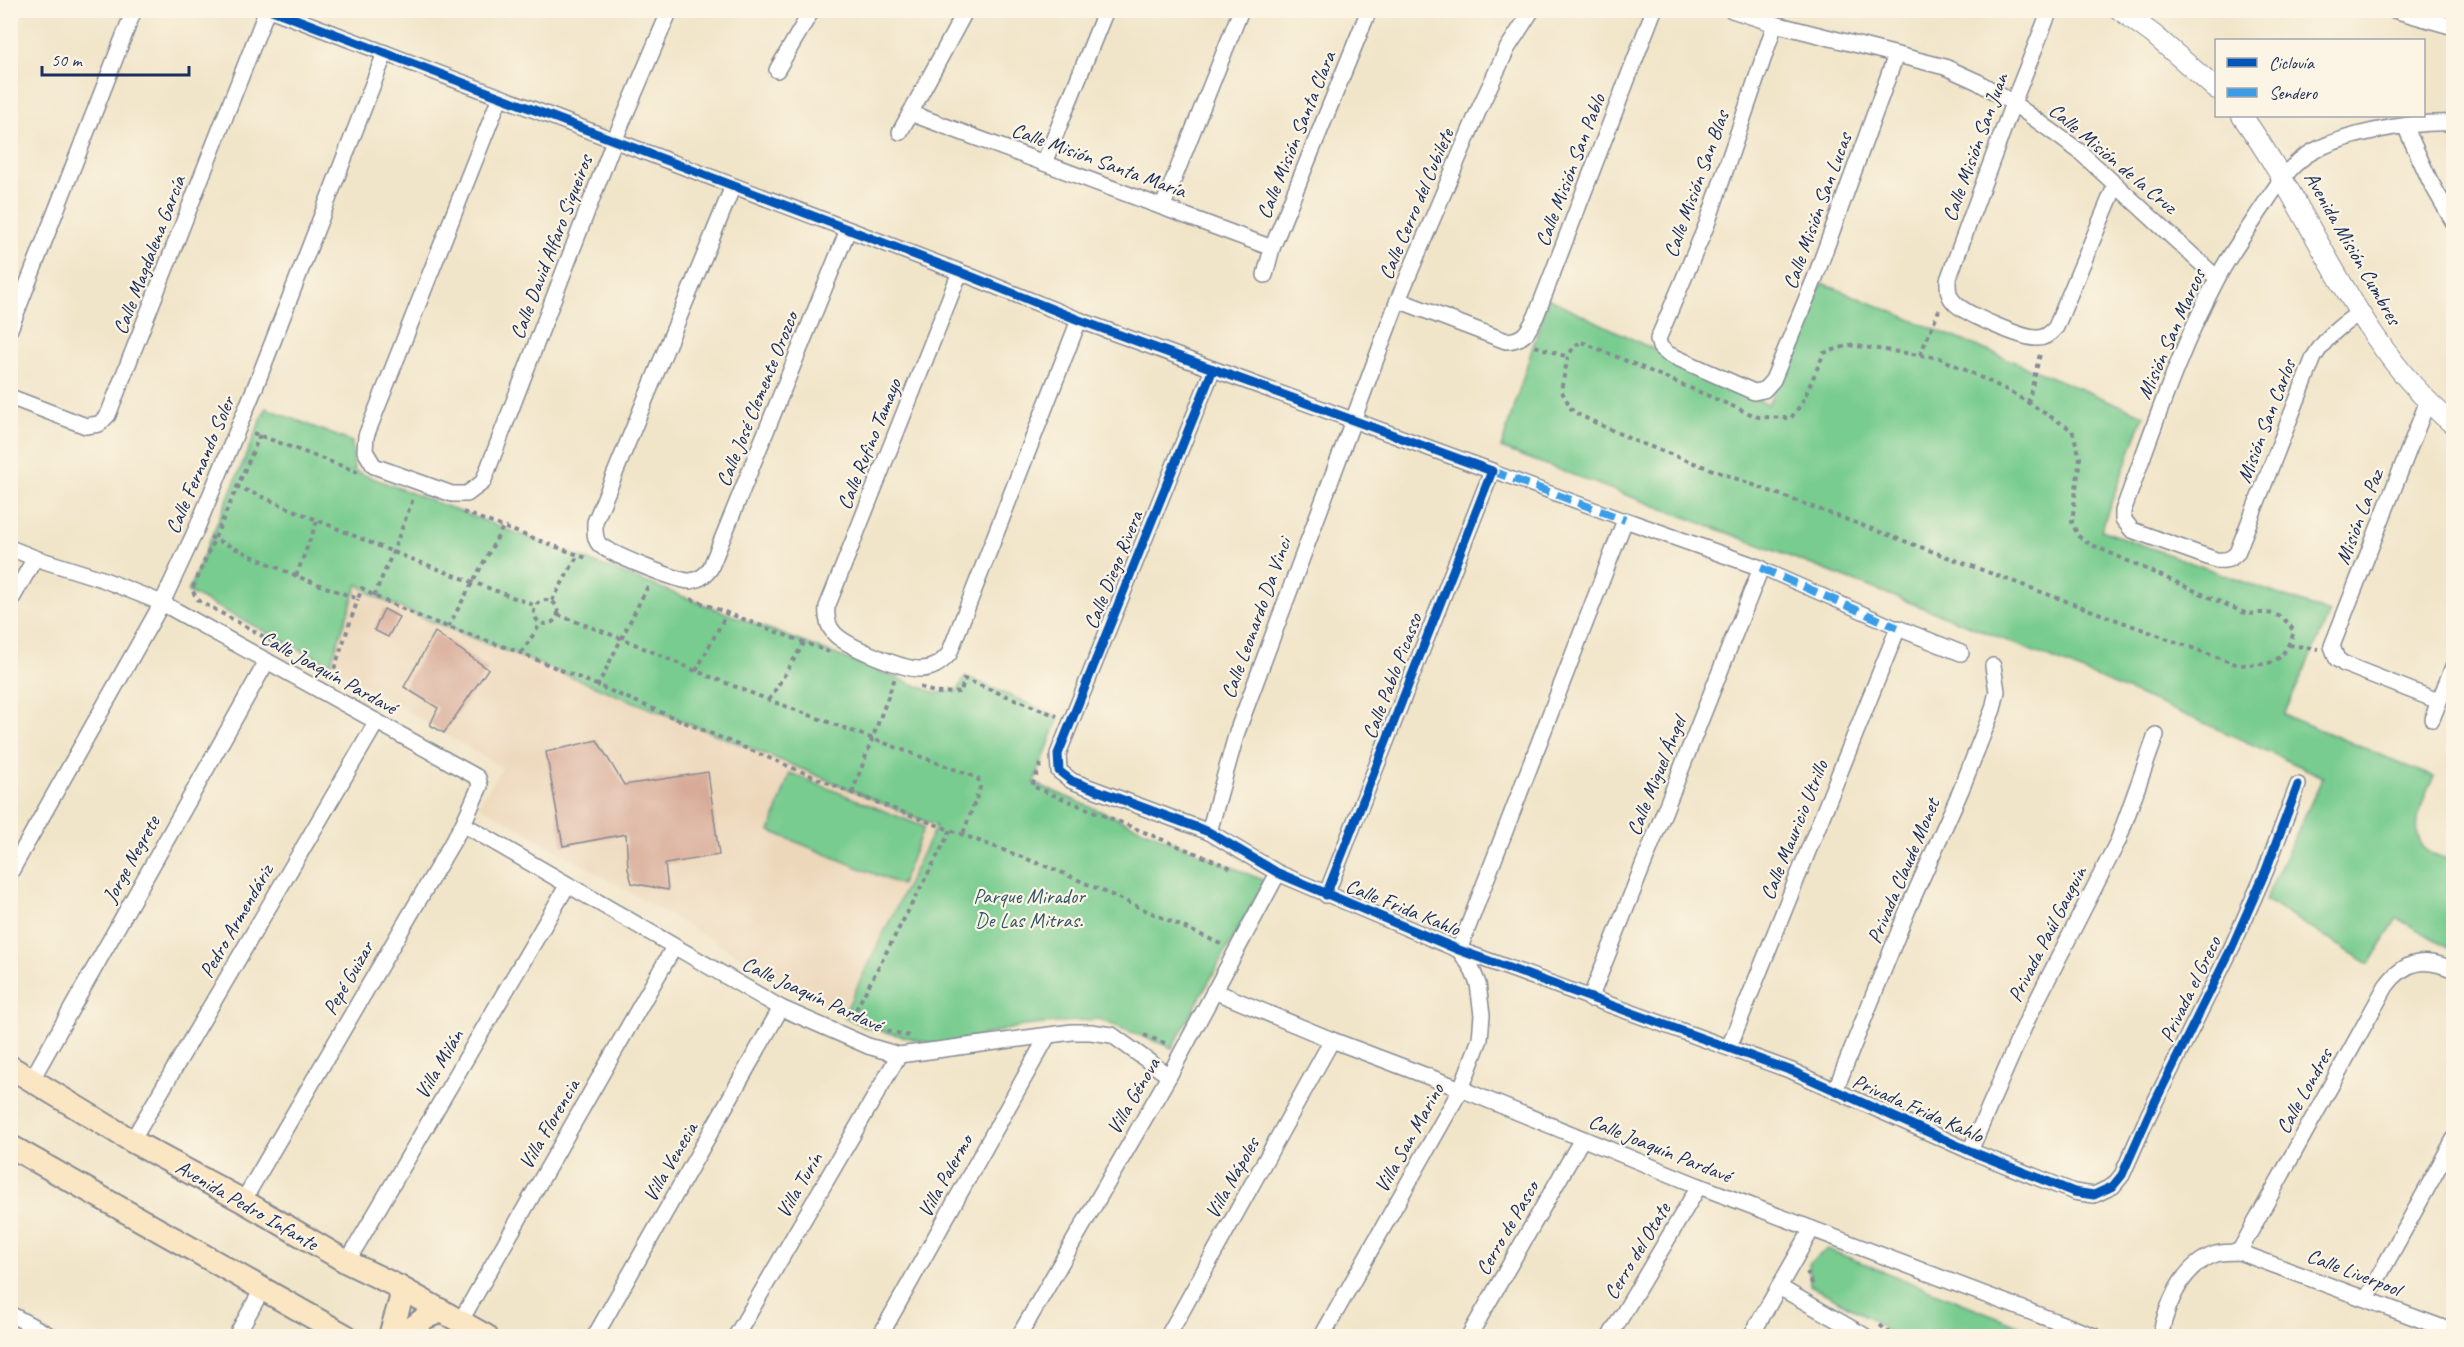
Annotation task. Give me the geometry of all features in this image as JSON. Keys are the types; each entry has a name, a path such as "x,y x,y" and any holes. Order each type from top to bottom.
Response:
{"main road":[{"name":"Avenida Pedro Infante","path":"10,1067 32,1078 132,1141 243,1201 347,1262 399,1287 486,1336"},
{"path":"10,1146 346,1336"},
{"path":"390,1336 401,1299 399,1287"},
{"path":"402,1336 426,1317 451,1317"}],"street":[{"path":"10,328 134,10"},
{"path":"269,10 960,272 1079,320 1351,421 1761,568 1960,653"},
{"name":"Calle Magdalena García","path":"10,397 86,426 99,424 108,415 269,10"},
{"name":"Calle David Alfaro Siqueiros","path":"500,97 366,436 365,451 374,466 452,494 467,494 483,482 614,141 669,10"},
{"path":"777,70 812,10"},
{"path":"900,132 966,10"},
{"path":"1044,163 1106,10"},
{"path":"1163,206 1240,10"},
{"name":"Calle Misión Santa Clara","path":"1265,276 1272,248 1369,10"},
{"name":"Calle Cerro del Cubilete","path":"1351,421 1398,300 1485,98 1507,49 1532,10"},
{"name":"Calle Misión San Pablo","path":"1517,340 1525,336 1536,316 1654,10"},
{"name":"Calle Misión de la Cruz","path":"1732,10 1775,24 1838,38 1945,67 1978,82 2013,103 2079,151 2217,278"},
{"name":"Calle Misión San Juan","path":"1950,295 1948,280 2050,10"},
{"path":"2120,10 2154,35 2215,87"},
{"path":"2399,11 2454,27"},
{"name":"Calle Misión San Blas","path":"1773,380 1764,390 1754,392 1668,354 1660,347 1659,339 1707,224 1775,24"},
{"name":"Calle Fernando Soler","path":"10,873 162,603 196,530 385,53"},
{"name":"Calle Misión San Lucas","path":"1773,380 1815,278 1896,55"},
{"name":"Calle Misión Santa María","path":"910,113 1272,248"},
{"name":"Avenida Misión Cumbres","path":"2243,117 2283,177 2330,266 2359,313 2427,403 2454,425"},
{"name":"Misión San Marcos","path":"2232,559 2216,560 2132,530 2123,519 2123,511 2169,387 2217,278 2283,177 2300,160 2315,150 2349,137 2404,126 2437,122 2454,123"},
{"path":"2404,126 2430,181 2454,223"},
{"path":"1950,295 1967,313 2026,336 2044,337 2056,327 2116,184"},
{"name":"Calle José Clemente Orozco","path":"734,186 595,522 596,539 606,551 684,581 705,576 710,569 848,230"},
{"name":"Calle Rufino Tamayo","path":"960,272 827,607 826,617 832,632 840,639 896,663 919,669 937,665 949,654 1079,320"},
{"path":"1398,300 1506,341 1517,340"},
{"name":"Misión San Carlos","path":"2232,559 2237,553 2314,357 2323,341 2359,313"},
{"name":"Calle Diego Rivera","path":"1072,781 1059,771 1058,754 1213,369"},
{"name":"Misión La Paz","path":"2333,649 2427,403"},
{"name":"Calle Leonardo Da Vinci","path":"1209,832 1236,732 1351,421"},
{"name":"Calle Pablo Picasso","path":"1326,895 1492,471"},
{"path":"1460,950 1625,520"},
{"name":"Calle Joaquín Pardavé","path":"10,548 102,579 162,603 475,776"},
{"path":"10,602 35,558"},
{"name":"Calle Miguel Ángel","path":"1590,999 1761,568"},
{"name":"Calle Mauricio Utrillo","path":"1729,1047 1898,628"},
{"path":"2333,649 2337,659 2344,664 2438,701"},
{"name":"Jorge Negrete","path":"32,1078 267,661"},
{"path":"2432,719 2454,664"},
{"name":"Privada Claude Monet","path":"1835,1091 1908,909 1961,790 1993,709 1997,691 1993,666"},
{"name":"Pedro Armendáriz","path":"132,1141 376,723"},
{"name":"Privada Paúl Gauguin","path":"1970,1151 2028,1018 2118,841 2156,735"},
{"name":"Pepé Guizar","path":"243,1201 463,824 480,786 475,776"},
{"name":"Calle Frida Kahlo","path":"1072,781 1209,832 1278,873 1460,950 1590,999 1729,1047"},
{"name":"Privada el Greco","path":"2094,1195 2113,1186 2122,1174 2236,938 2266,870 2298,784"},
{"name":"Calle Joaquín Pardavé","path":"463,824 781,1008 868,1046 899,1055 1091,1032 1112,1035 1169,1076"},
{"name":"Villa Génova","path":"1018,1336 1169,1076 1278,873"},
{"name":"Villa Milán","path":"347,1262 567,886"},
{"name":"Villa Florencia","path":"451,1317 674,947"},
{"name":"Villa San Marino","path":"1322,1336 1461,1089 1480,1039 1482,1015 1478,984 1460,950"},
{"name":"Calle Londres","path":"2239,1252 2386,986 2395,974 2417,962 2431,962 2454,970"},
{"name":"Calle Joaquín Pardavé","path":"1214,991 1332,1040 1461,1089 1582,1140 2094,1336"},
{"name":"Villa Venecia","path":"595,1336 781,1008"},
{"name":"Villa Palermo","path":"880,1336 1047,1037"},
{"name":"Villa Nápoles","path":"1168,1336 1332,1040"},
{"name":"Privada Frida Kahlo","path":"1729,1047 1792,1071 1970,1151 2074,1192 2094,1195"},
{"name":"Villa Turín","path":"736,1336 899,1055"},
{"path":"2367,1298 2454,1138"},
{"name":"Cerro de Pasco","path":"1469,1336 1582,1140"},
{"name":"Cerro del Otate","path":"1610,1336 1700,1186"},
{"path":"1751,1336 1812,1229"},
{"path":"2160,1336 2171,1301 2183,1278 2198,1263 2207,1258 2217,1254 2239,1252"},
{"name":"Calle Liverpool","path":"2239,1252 2454,1332"},
{"path":"1779,1287 1864,1336"},
{"path":"236,1336 263,1288"},
{"path":"10,1314 51,1336"}],"path":[{"path":"1920,355 1950,295"},
{"path":"2028,403 2044,337"},
{"path":"1517,340 1569,357"},
{"path":"1582,342 1758,417 1791,418 1802,403 1824,353 1850,345 1920,355 1940,358 2028,403 2072,430 2079,457 2072,522 2078,536 2090,544 2247,614 2269,612 2288,621 2294,633 2286,652 2270,664 2238,665 1635,441 1573,412 1561,390 1569,357 1574,346 1582,342"},
{"path":"260,435 192,590 198,600 291,652"},
{"path":"218,478 393,552 536,606"},
{"path":"374,596 415,494"},
{"path":"296,576 318,519"},
{"path":"448,627 503,527"},
{"path":"196,530 296,576 358,599"},
{"path":"552,602 578,555"},
{"path":"597,687 650,582"},
{"path":"322,670 332,675 362,588 374,596 448,627 520,653 852,793 1056,870 1227,947"},
{"path":"541,601 552,602 557,607 558,615 553,622 541,623 536,618 536,606 541,601"},
{"path":"696,672 727,614"},
{"path":"558,615 623,639 696,672 978,778 980,788 963,834"},
{"path":"520,653 541,623"},
{"path":"769,700 804,643"},
{"path":"2289,645 2333,649"},
{"path":"852,793 896,678"},
{"path":"1042,761 1032,786 1243,872"},
{"path":"852,1017 951,830"}],"shaded area":[{"path":"358,584 374,596 423,618 790,764 937,826 843,1016 479,805 502,768 330,665"}],"green space":[{"path":"1822,283 2144,415 2101,530 2330,613 2284,715 2434,777 2421,808 2418,831 2420,841 2426,849 2436,855 2453,857 2453,950 2397,918 2369,964 2265,900 2323,777 2121,687 2018,645 1501,448 1548,298 1768,405"},
{"name":"Parque Mirador De Las Mitras.","path":"266,408 352,442 354,471 936,693 958,690 965,676 1059,717 1034,783 1265,881 1172,1048 1098,1019 1023,1026 938,1045 865,1027 843,1016 936,826 790,764 423,618 374,596 358,584 330,665 188,592"},
{"path":"790,773 924,827 901,885 770,831"},
{"path":"1827,1249 2045,1336 1893,1336 1870,1318 1810,1285 1809,1264"}],"building":[{"path":"384,609 399,617 388,637 374,630"},
{"path":"435,632 488,669 444,733 430,725 438,708 404,687"},
{"path":"597,740 624,785 708,772 719,855 665,864 668,890 632,883 628,869 626,834 563,846 546,752"}],"marked path":[{"path":"1492,471 1625,520"},
{"path":"1761,568 1898,628"}],"cycle path":[{"path":"272,10 960,272 1079,320 1492,471 1326,895"},
{"path":"1213,369 1058,754 1059,771 1072,781 1209,832 1278,873 1459,950 1792,1071 1970,1151 2074,1192 2094,1195 2113,1186 2122,1175 2149,1114 2232,947 2266,870 2298,785"}]}
